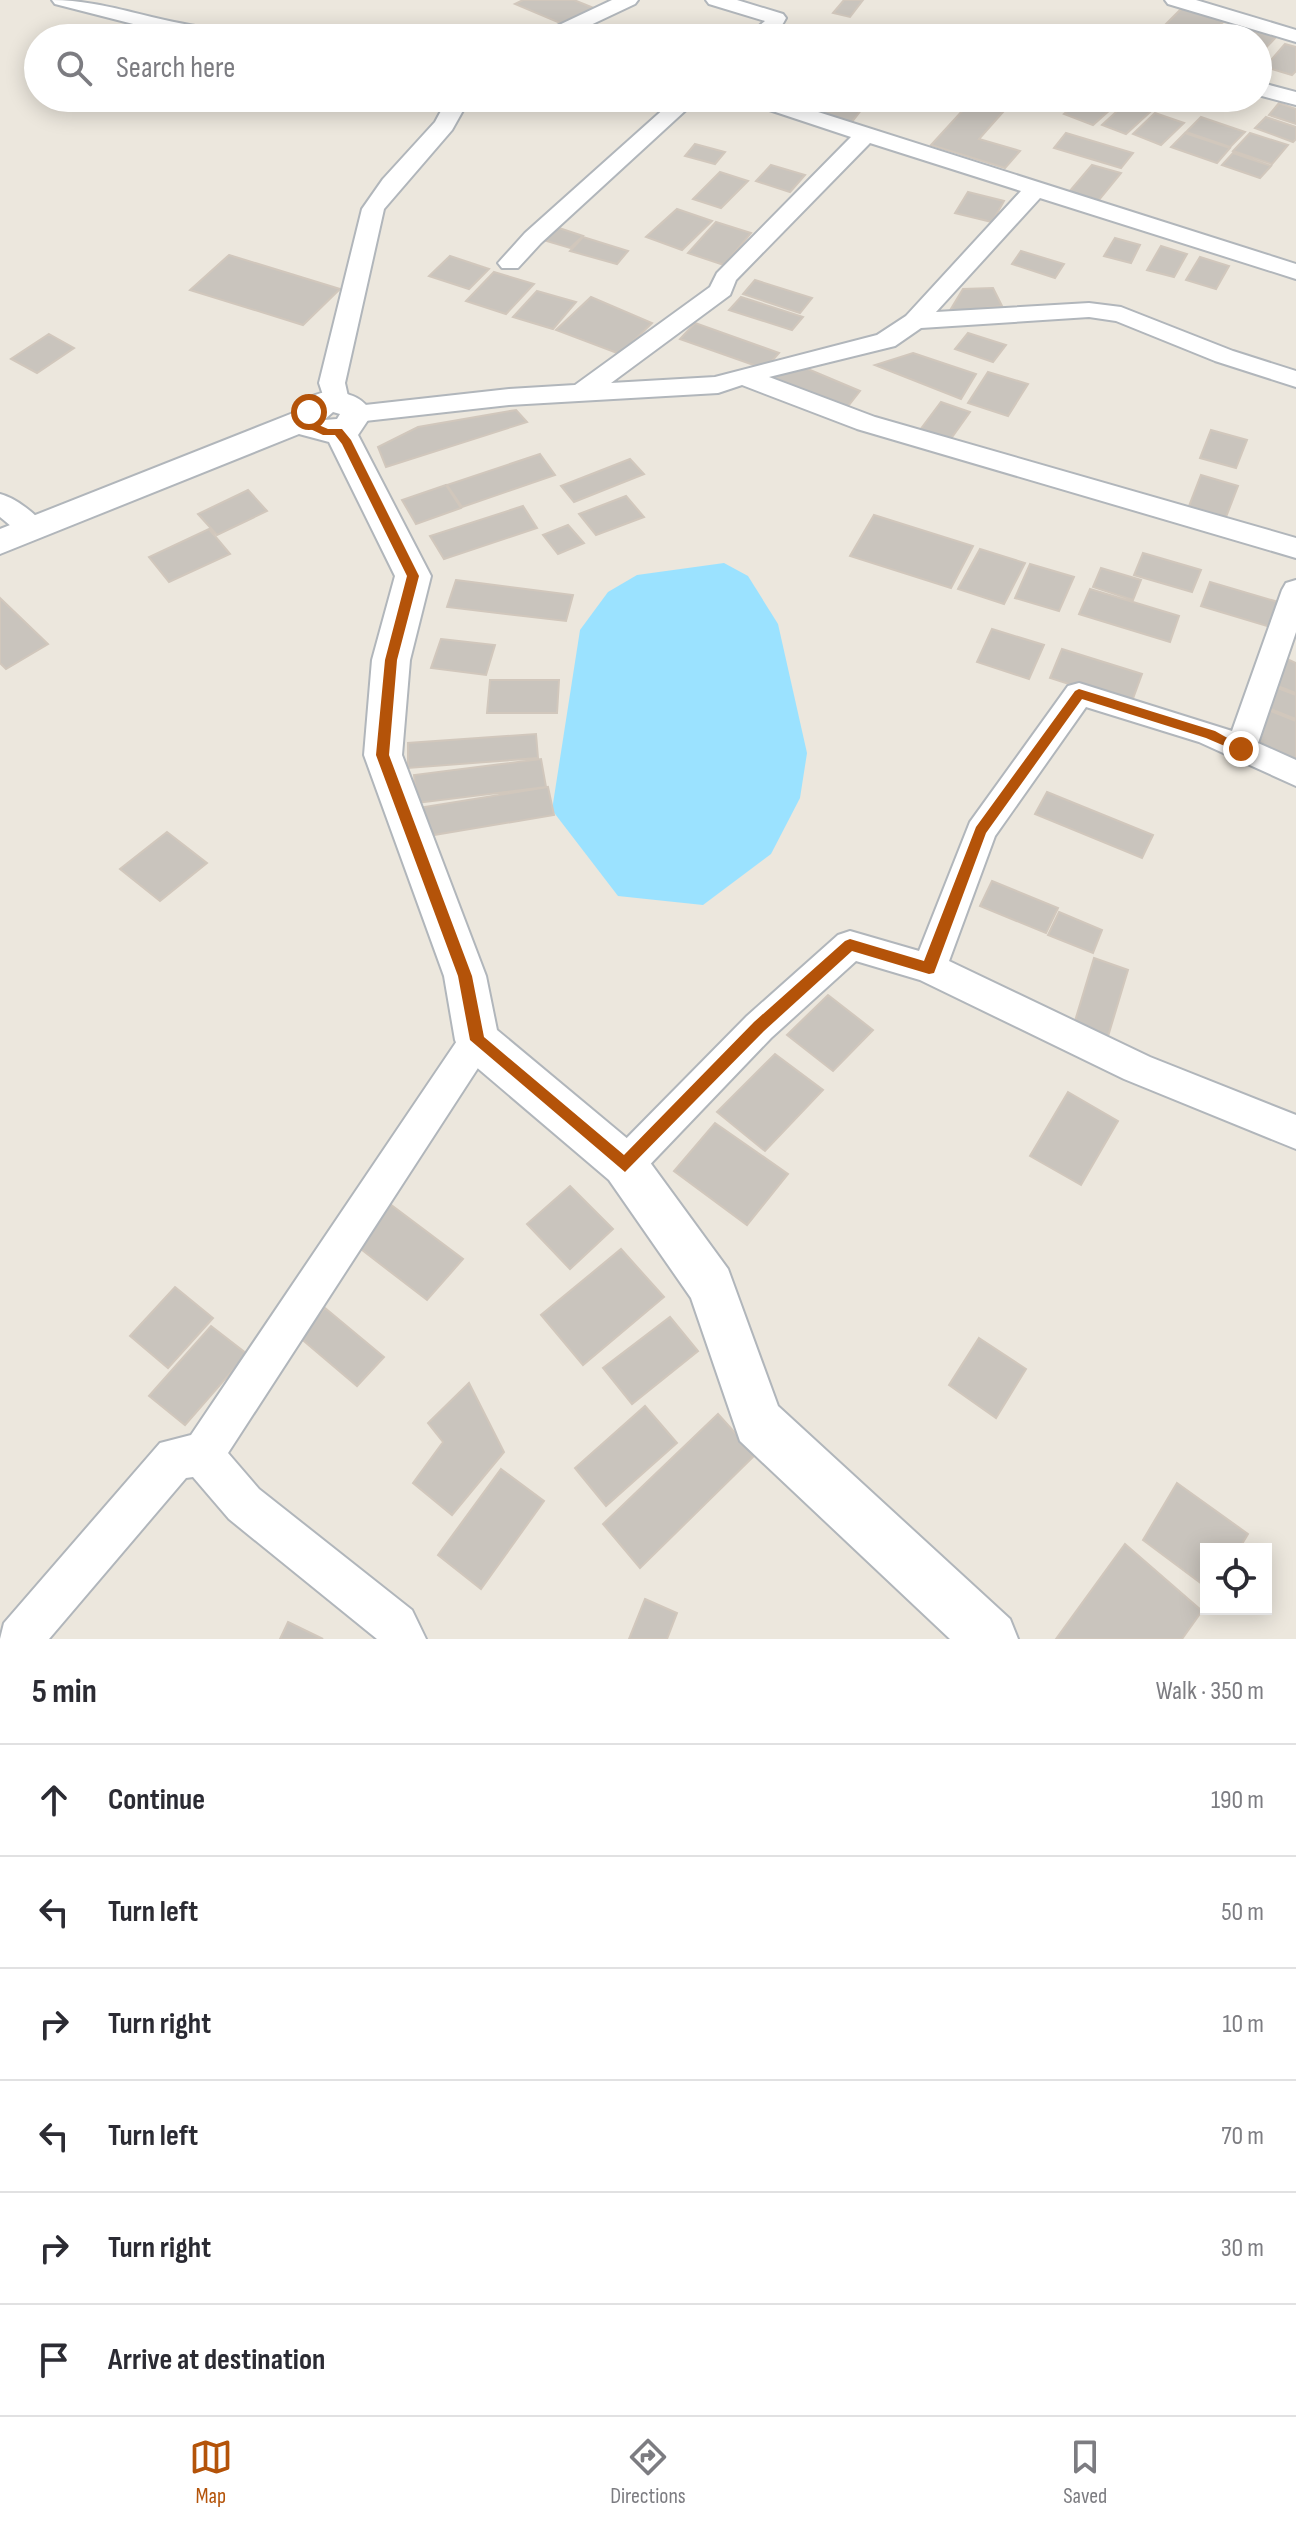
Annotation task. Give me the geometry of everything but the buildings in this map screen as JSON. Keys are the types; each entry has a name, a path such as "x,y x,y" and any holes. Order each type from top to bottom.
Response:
{"street":[{"path":"62,0 156,24"},
{"path":"577,24 628,0"},
{"path":"716,0 776,18 773,24"},
{"path":"1175,0 1256,24"},
{"path":"1235,24 1239,19"},
{"path":"1272,29 1296,36"},
{"path":"1272,92 1296,99"},
{"path":"451,112 444,125 373,209 332,383 343,415 347,443 413,576 391,660 383,755 465,976 477,1040 625,1165 711,1286 758,1423 990,1639"},
{"path":"510,263 533,238 672,112"},
{"path":"797,112 1296,272"},
{"path":"581,393 721,290 725,278 864,136"},
{"path":"0,542 307,419 309,426 317,430 343,415 581,393 718,385 742,376 886,341 915,321 1036,189"},
{"path":"915,321 1089,310 1121,314 1224,356 1296,379"},
{"path":"742,376 866,423 1296,548"},
{"path":"0,503 33,529"},
{"path":"1241,749 1296,590"},
{"path":"929,968 981,831 1079,694 1210,734 1296,774"},
{"path":"625,1165 759,1027 850,945 929,968 1137,1068 1296,1132"},
{"path":"202,1455 477,1040"},
{"path":"20,1639 175,1458 202,1455"},
{"path":"202,1455 244,1504 396,1626 404,1639"}],"water":[{"path":"724,563 748,576 778,624 807,753 800,798 771,854 703,905 618,896 552,810 580,630 608,592 637,575"}],"route":[{"path":"309,412 309,426 327,433 338,431 347,443 413,576 391,660 383,755 465,976 477,1040 625,1165 759,1027 850,945 929,968 981,831 1079,694 1210,734 1241,749"}]}
